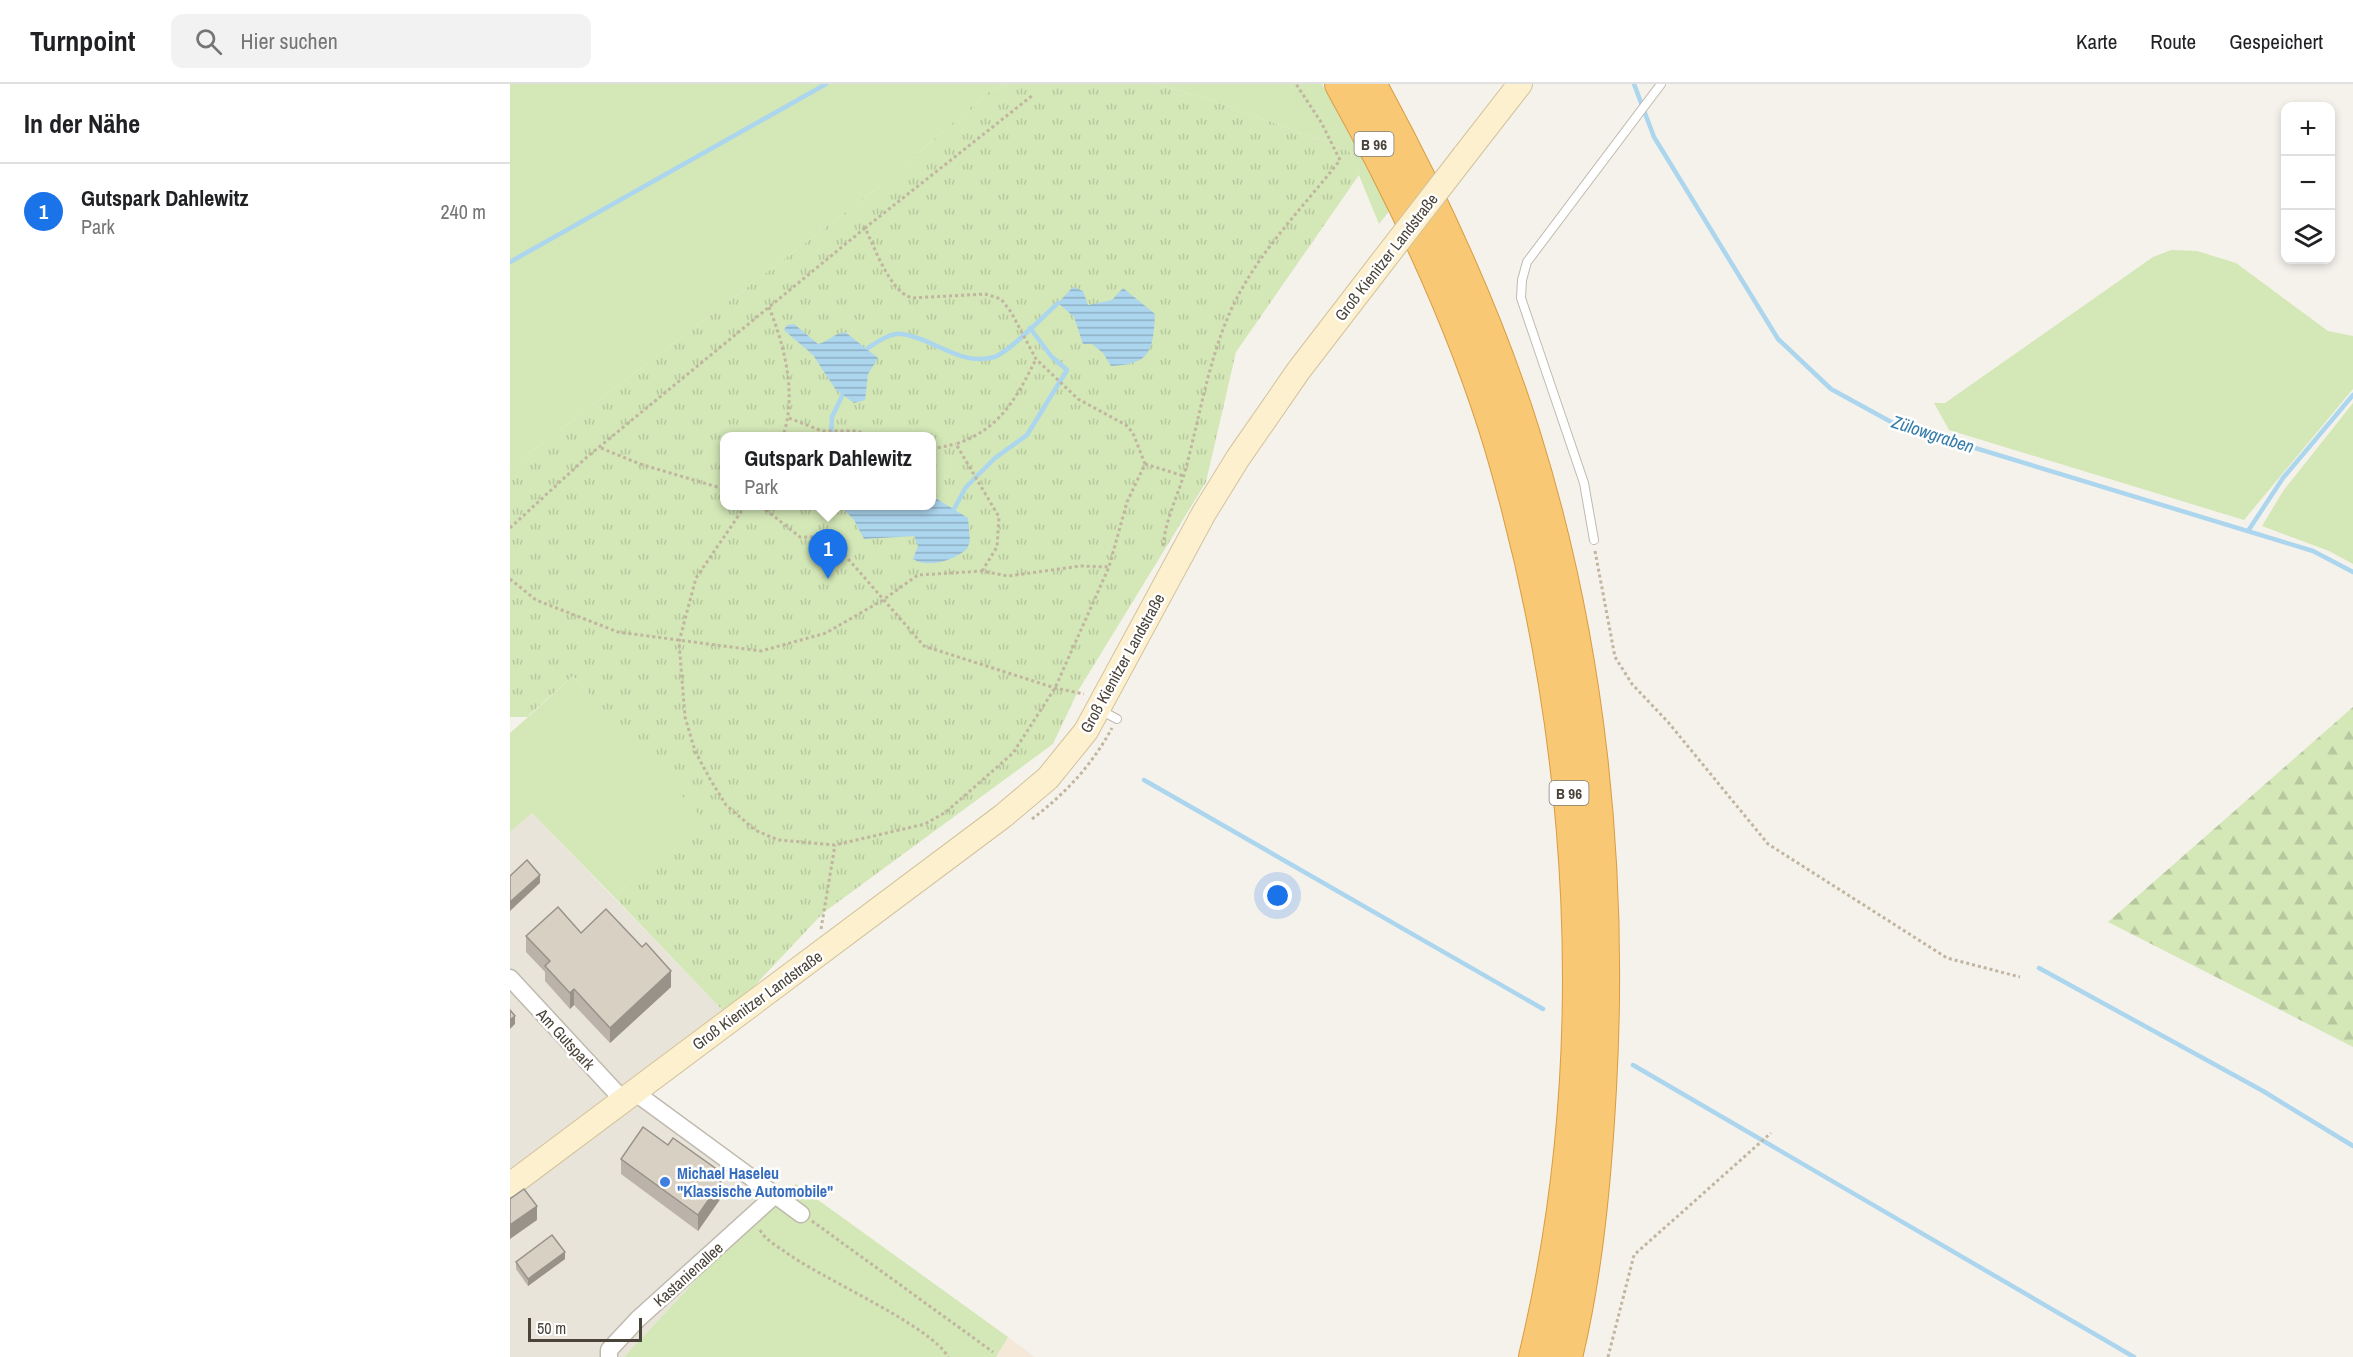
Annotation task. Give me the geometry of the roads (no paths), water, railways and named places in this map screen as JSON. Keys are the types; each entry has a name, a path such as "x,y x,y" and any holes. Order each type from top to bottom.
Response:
{"highway":[{"name":"B 96","path":"1341,84 1381,157 1424,247 1460,331 1500,444 1535,585 1566,758 1575,852 1578,937 1576,1058 1564,1194 1535,1357"},
{"name":"B 96","path":"1370,84 1422,183 1483,322 1524,434 1548,522 1575,643 1592,760 1599,840 1603,1004 1594,1183 1566,1357"}],"main road":[{"name":"Groß Kienitzer Landstraße","path":"510,1185 1023,800 1072,752 1107,711 1176,563 1204,513 1268,414 1520,84"}],"street":[{"name":"Am Gutspark","path":"510,978 628,1095"},
{"path":"628,1095 801,1214"},
{"name":"Kastanienallee","path":"609,1357 609,1350 638,1319 775,1195"}],"lane":[{"path":"1593,540 1584,483 1521,298 1521,280 1527,262 1657,93 1661,84"}],"water":[{"path":"1073,287 1083,291 1088,305 1112,300 1123,288 1155,314 1153,337 1147,353 1134,362 1111,366 1103,353 1092,344 1083,344 1074,317 1058,303"},
{"path":"794,324 818,344 845,332 878,358 868,374 865,400 854,403 836,390 813,355 784,330 787,325"},
{"path":"936,498 968,518 970,541 967,549 948,560 934,563 919,562 913,559 918,546 914,536 864,539 854,520 845,510 936,510"}],"waterway":[{"path":"510,262 826,84"},
{"name":"Zülowgraben","path":"1634,84 1654,137 1778,339 1831,389 1893,423 2313,551 2353,572"},
{"path":"868,348 889,336 902,334 970,358 994,357 1017,341 1058,303"},
{"path":"954,509 966,487 995,458 1027,435 1067,370 1051,356 1030,328"},
{"path":"2248,531 2283,478 2353,395"},
{"path":"831,432 832,417 842,396"},
{"path":"1144,780 1543,1009"},
{"path":"2039,968 2263,1091 2353,1146"},
{"path":"1633,1065 2134,1357"}],"place":[{"name":"Gutspark Dahlewitz","path":"828,579"},
{"name":"Michael Haseleu \"Klassische Automobile\"","path":"665,1182"}]}
